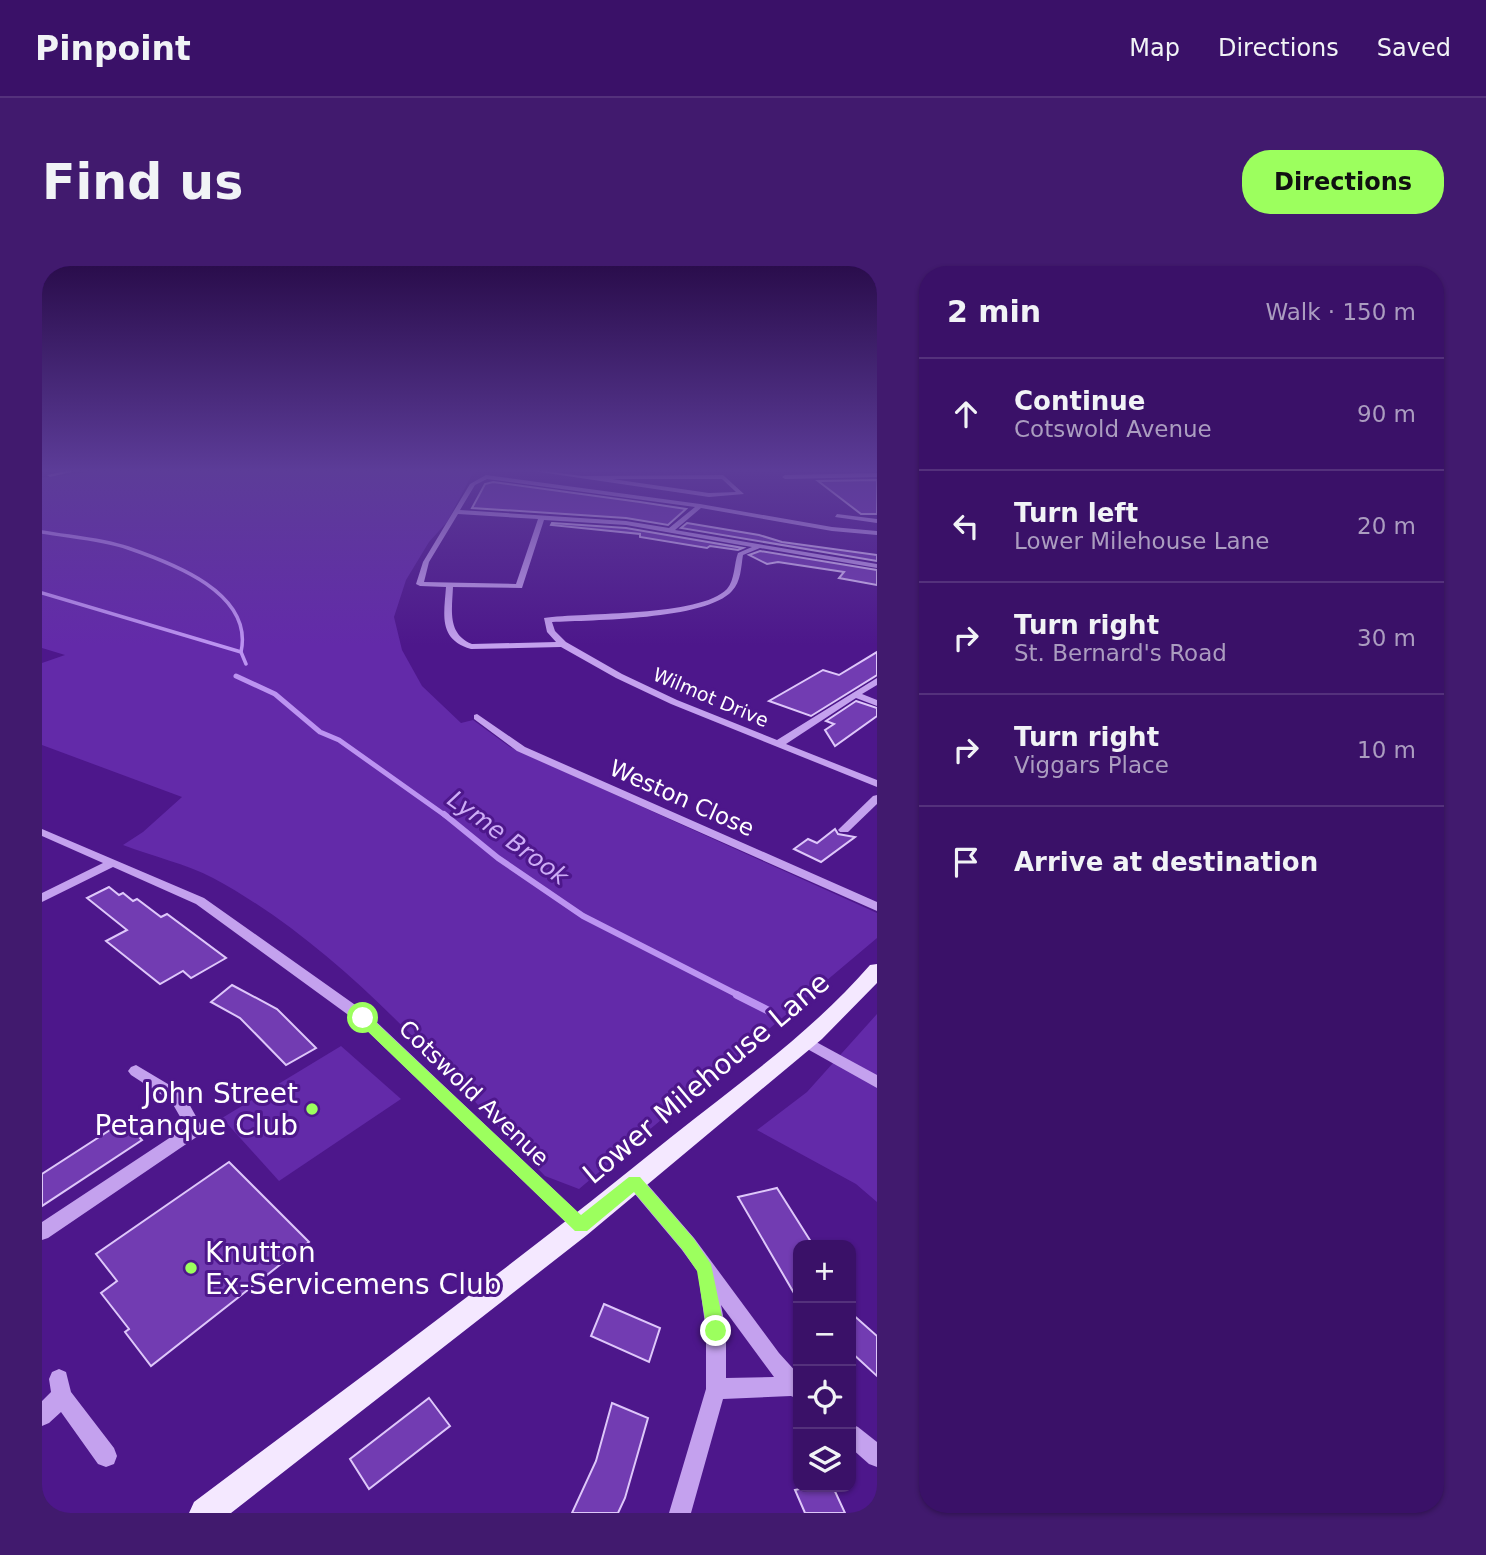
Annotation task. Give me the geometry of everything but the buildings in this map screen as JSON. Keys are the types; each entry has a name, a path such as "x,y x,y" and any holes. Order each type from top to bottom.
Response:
{"main road":[{"name":"Lower Milehouse Lane","path":"205,1513 581,1226 725,1105 807,1042 856,996 877,970"}],"street":[{"path":"447,529 426,562 421,584 519,586 538,529"},
{"path":"663,529 877,566"},
{"path":"823,529 877,533"},
{"name":"Wilmot Drive","path":"757,547 740,554 733,586 722,597 701,605 547,620 551,632 580,656 652,691 877,784"},
{"path":"450,584 448,619 453,638 458,644 471,647 563,644"},
{"path":"778,744 877,681"},
{"path":"855,695 877,702"},
{"name":"Weston Close","path":"477,717 521,749 877,907"},
{"path":"844,830 877,798"},
{"name":"Cotswold Avenue","path":"42,832 200,901 363,1018 581,1226"},
{"path":"42,898 112,863"},
{"path":"807,1042 877,1082"},
{"path":"42,1232 195,1129 177,1097 136,1071"},
{"path":"635,1182 688,1244 793,1384"},
{"path":"680,1513 716,1389 716,1331 705,1269"},
{"path":"42,1416 60,1387 106,1456"},
{"path":"716,1389 793,1388"},
{"path":"856,1438 877,1457"}],"shaded area":[{"path":"42,529 441,529 429,542 406,580 394,617 402,650 422,686 461,723 473,720 510,747 877,913 877,938 579,1189 545,1176 390,1014 306,939 213,878 192,868 123,845 143,832 182,797 42,745 42,663 65,655 42,648"},
{"path":"877,1014 877,1202 856,1184 757,1130 807,1092"},
{"name":"John Street Petanque Club","path":"341,1046 401,1099 279,1181 222,1118"}],"waterway":[{"path":"42,532 118,545 187,572 223,597 235,613 242,631 241,652"},
{"name":"Lyme Brook","path":"42,593 241,652"},
{"name":"Lyme Brook","path":"241,652 246,664"},
{"name":"Lyme Brook","path":"236,676 275,694 320,732 339,740 446,816"},
{"name":"Lyme Brook","path":"444,814 498,858 583,916 740,996"},
{"name":"Lyme Brook","path":"737,995 769,1011"}],"place":[{"name":"John Street Petanque Club","path":"312,1109"},
{"name":"Knutton Ex-Servicemens Club","path":"191,1268"}],"route":[{"path":"363,1018 581,1226 635,1182 688,1244 705,1269 716,1331"}]}
